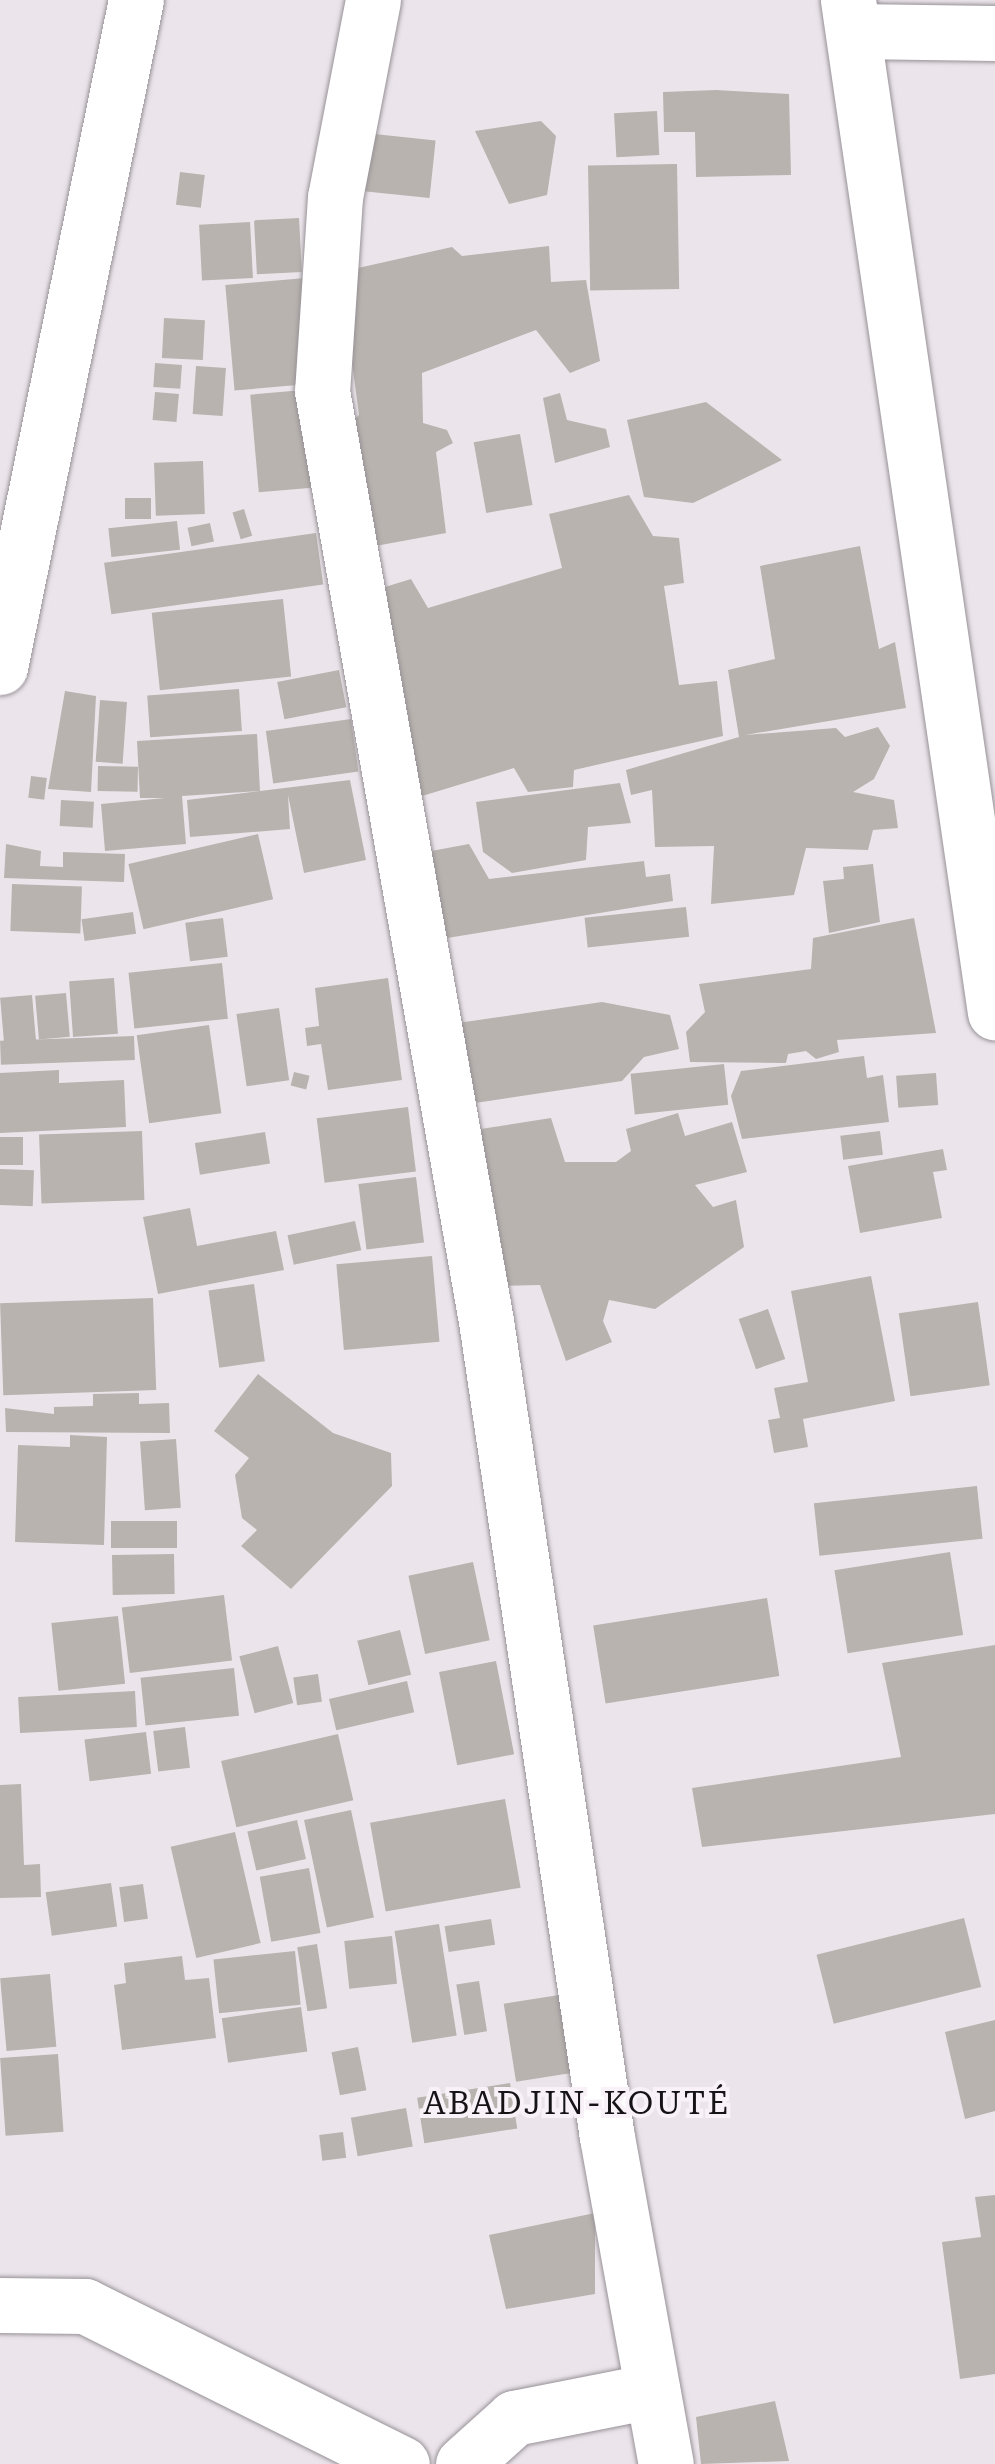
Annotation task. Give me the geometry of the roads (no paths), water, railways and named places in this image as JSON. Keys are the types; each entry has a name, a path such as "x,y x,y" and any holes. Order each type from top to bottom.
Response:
{"street":[{"path":"0,667 136,0"},
{"path":"374,0 335,197 322,391 486,1321 666,2464"},
{"path":"995,33 851,15 995,1012"},
{"path":"0,2305 86,2306 402,2464"},
{"path":"463,2464 514,2418 652,2392"}],"district":[{"name":"ABADJIN-KOUTÉ","path":"577,2103"}]}
